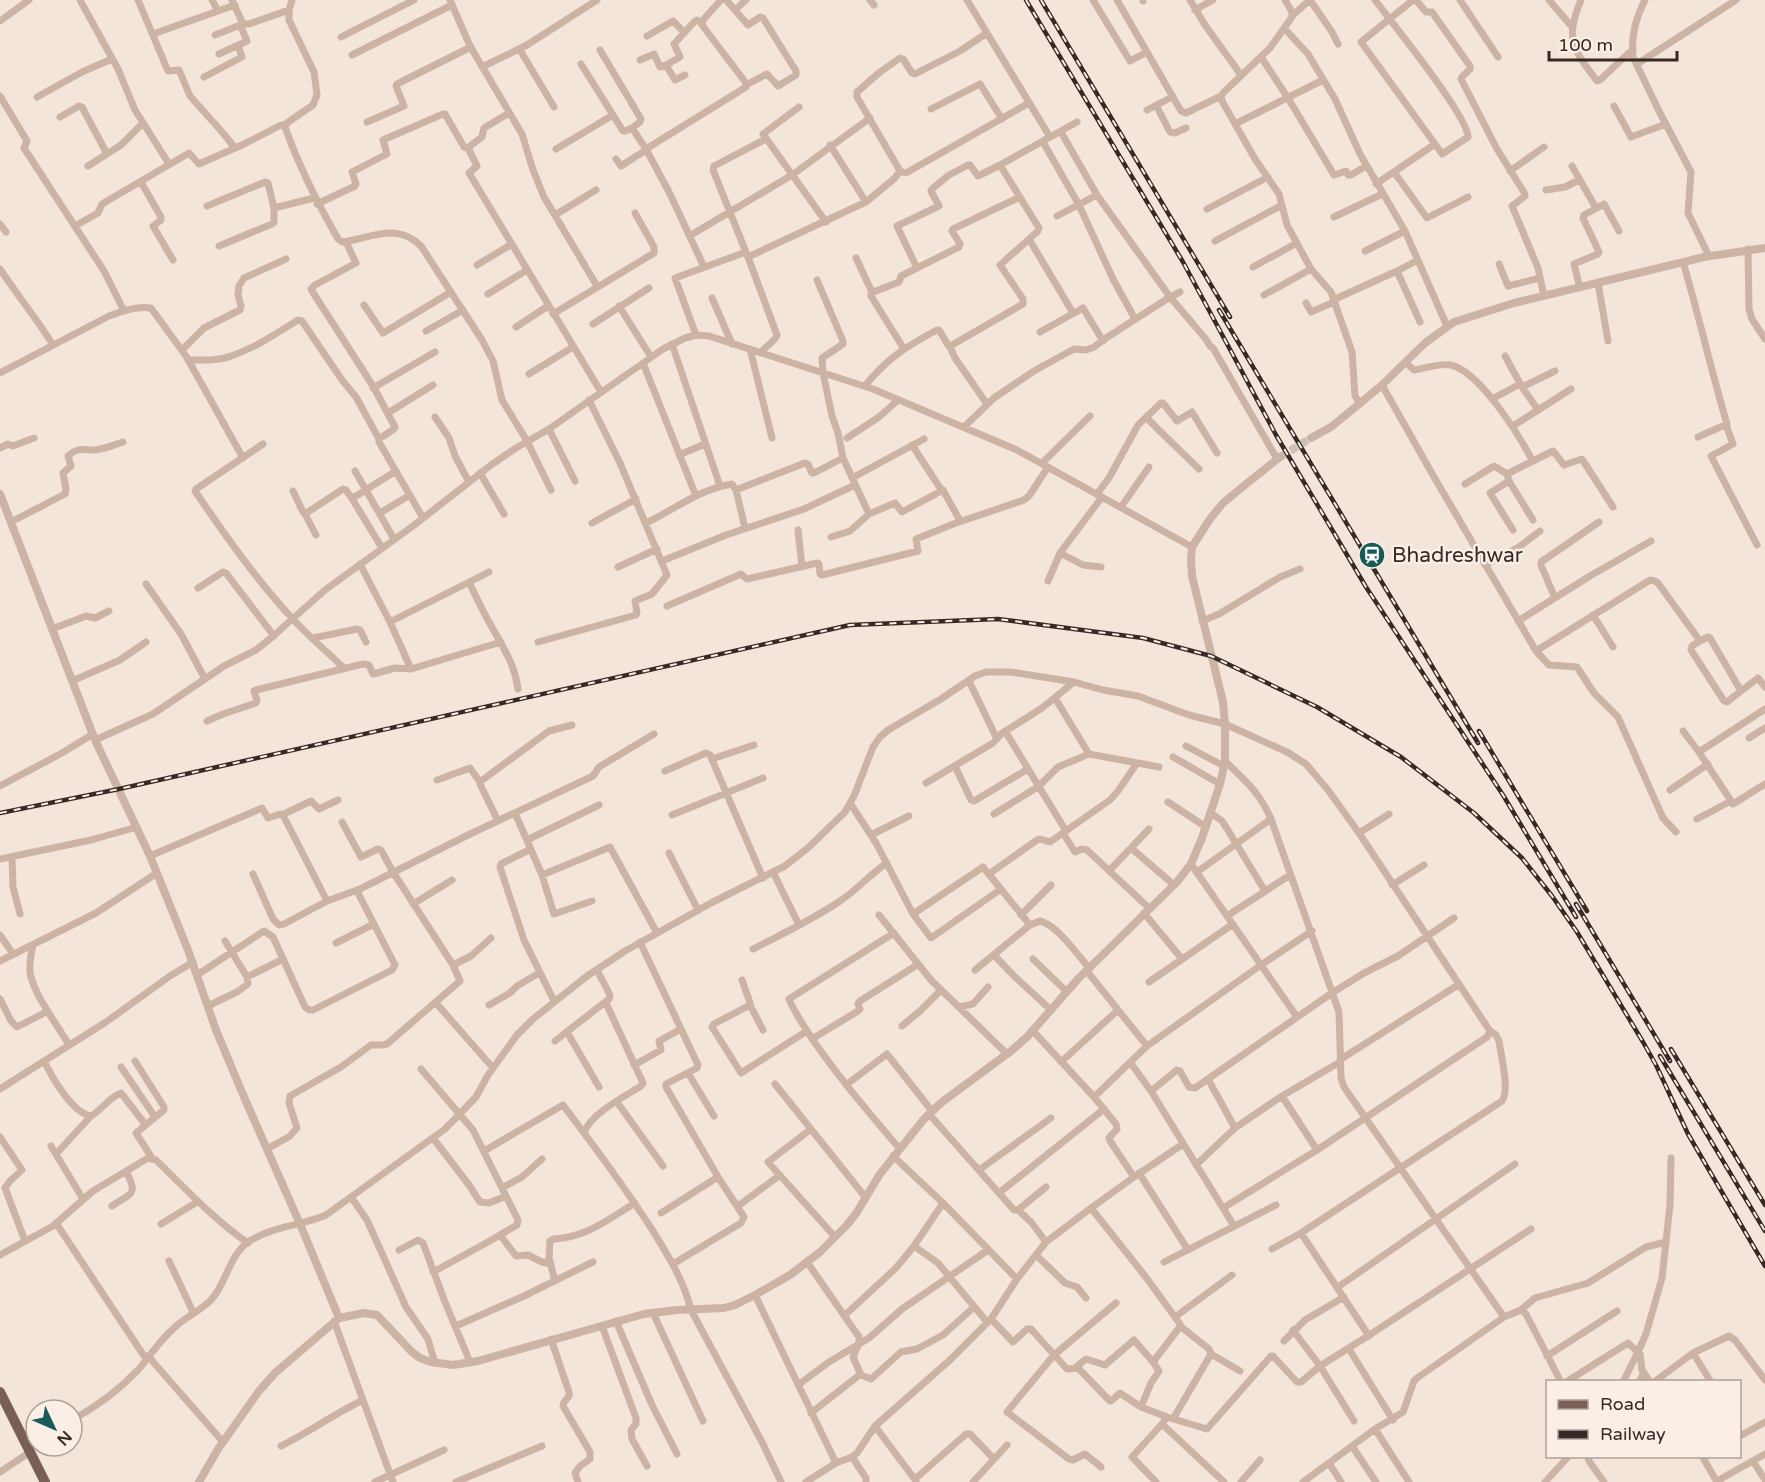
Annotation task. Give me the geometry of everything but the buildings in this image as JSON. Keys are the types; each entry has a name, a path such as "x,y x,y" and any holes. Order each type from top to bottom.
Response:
{"main road":[{"path":"0,1392 24,1435"},
{"path":"35,1458 45,1482"}],"street":[{"path":"0,21 29,0"},
{"path":"80,0 112,59 142,123 169,164"},
{"path":"138,0 168,71 179,70 190,96 235,148"},
{"path":"212,0 218,11"},
{"path":"75,226 98,213 102,204 189,153 199,164 285,125 313,105 317,95 314,72 290,20 289,10 292,0"},
{"path":"341,37 414,0"},
{"path":"482,67 519,50 597,0"},
{"path":"702,23 721,0"},
{"path":"616,159 621,166 766,74 778,86 796,73 763,18 760,17 748,25 726,0"},
{"path":"735,10 746,0"},
{"path":"967,0 1050,138"},
{"path":"1093,0 1130,61 1147,52"},
{"path":"1117,0 1172,97 1181,111 1186,113 1221,96 1270,48 1293,15 1310,0 1338,44"},
{"path":"1190,0 1241,75"},
{"path":"1195,10 1213,0"},
{"path":"1285,0 1293,15"},
{"path":"1375,0 1389,19 1435,81 1469,134 1468,137 1442,154 1361,43 1362,40 1389,19 1414,0 1426,12 1432,12 1470,66 1461,79 1497,149 1525,195 1512,206 1528,244 1544,296"},
{"path":"1460,0 1498,57"},
{"path":"1549,0 1572,27"},
{"path":"1581,0 1572,27 1572,39 1577,51 1597,81 1633,49"},
{"path":"1645,0 1636,26 1633,57 1691,172 1688,213 1707,256"},
{"path":"1637,64 1736,0"},
{"path":"153,34 234,3 247,41 219,54"},
{"path":"352,55 451,3 471,47 522,134 539,185 597,286"},
{"path":"215,35 289,10"},
{"path":"640,60 654,54 660,67 680,57 674,45 696,20 702,23 746,85"},
{"path":"647,36 673,21 684,32"},
{"path":"1284,28 1308,54 1335,99 1359,154 1405,231 1447,326"},
{"path":"987,33 915,74 901,58 859,89 856,95 900,171 906,173 1029,103"},
{"path":"204,77 242,57 238,45"},
{"path":"367,122 404,106 397,84 471,47"},
{"path":"519,50 554,108"},
{"path":"581,64 623,131 632,128 641,119 600,50"},
{"path":"1261,57 1334,176 1346,171 1349,175 1366,166"},
{"path":"37,97 88,69 112,59"},
{"path":"666,65 675,80 685,75"},
{"path":"1235,124 1323,80"},
{"path":"931,109 980,84 1002,119"},
{"path":"0,96 27,141 24,148 104,272 124,311"},
{"path":"1221,96 1255,159 1279,194 1287,225 1311,269 1331,292 1352,352 1355,396 1360,404"},
{"path":"1147,110 1172,97"},
{"path":"1155,105 1170,132 1175,133 1186,128"},
{"path":"60,117 79,106 82,107 107,154"},
{"path":"1614,106 1631,137 1666,124"},
{"path":"799,107 763,134 825,222"},
{"path":"469,150 482,137 484,128 509,113"},
{"path":"274,208 316,201 355,186 352,172 387,154 382,140 445,114 477,166 469,173 601,392"},
{"path":"556,149 613,115"},
{"path":"690,235 792,175 830,145 870,118"},
{"path":"917,268 897,226 939,206 931,191 949,175 968,165 977,176 1077,122"},
{"path":"88,166 121,145 142,123"},
{"path":"285,125 296,158 316,201 338,239 346,242 384,233 396,233 413,239 421,246 493,361 502,400 527,441 551,490"},
{"path":"632,128 646,149 704,267"},
{"path":"200,1482 223,1441 259,1391 275,1373 337,1319 364,1312 377,1315 420,1358 453,1365 652,1313 724,1308 735,1305 770,1287 807,1262 835,1237 858,1212 879,1174 931,1112 1007,1054 1033,1031 1088,969 1174,885 1191,864 1220,784 1224,763 1226,724 1223,702 1192,576 1192,547 1223,503 1278,458 1213,348 1170,297 1097,195 1060,132"},
{"path":"761,353 776,339 777,335 713,168 766,139"},
{"path":"1043,142 1079,205 1113,279 1135,319"},
{"path":"1376,184 1435,144"},
{"path":"830,145 866,202"},
{"path":"1510,171 1544,147"},
{"path":"950,345 1023,304 1023,299 1000,265 1039,228 1000,165"},
{"path":"1572,166 1596,208"},
{"path":"696,335 674,279 676,277 747,254 825,222 866,202 900,171"},
{"path":"1394,172 1427,218 1468,197"},
{"path":"1207,209 1268,177"},
{"path":"1546,190 1580,180"},
{"path":"141,182 161,217 161,220 153,226 174,260"},
{"path":"207,206 265,182 268,183 274,208 274,222 219,246"},
{"path":"555,215 596,190"},
{"path":"1334,217 1382,194"},
{"path":"1058,216 1097,195"},
{"path":"872,292 899,282 901,276 960,246 953,229 1020,197"},
{"path":"1580,288 1574,264 1599,252 1583,218 1584,215 1604,204 1619,231"},
{"path":"1215,241 1282,205"},
{"path":"553,314 655,251 635,213"},
{"path":"0,224 6,232"},
{"path":"1365,252 1405,231"},
{"path":"1029,239 1073,314"},
{"path":"346,242 356,263 311,289 374,388 395,428 379,439"},
{"path":"1253,267 1297,243"},
{"path":"477,266 512,244"},
{"path":"1311,438 1331,427 1360,404 1425,343 1447,326 1467,316 1707,256 1765,248"},
{"path":"1749,249 1750,314 1765,339"},
{"path":"856,258 872,292 871,296 904,349"},
{"path":"182,350 204,328 240,310 239,286 244,278 286,259"},
{"path":"1306,303 1311,312 1418,260"},
{"path":"1683,262 1733,444 1712,456 1757,545"},
{"path":"1499,264 1508,286 1540,278"},
{"path":"0,269 53,345"},
{"path":"1264,295 1311,269"},
{"path":"488,294 527,270"},
{"path":"1397,271 1420,322"},
{"path":"817,280 843,341 843,344 822,357 832,416 843,458 869,514"},
{"path":"1598,283 1608,341"},
{"path":"593,324 649,288"},
{"path":"364,305 383,333 451,292"},
{"path":"964,427 987,404 1034,371 1074,349 1089,350 1180,292"},
{"path":"712,298 732,344"},
{"path":"516,327 548,306"},
{"path":"619,306 651,357"},
{"path":"0,373 109,316 144,307 153,309 189,360 243,458"},
{"path":"1040,332 1084,309 1103,340"},
{"path":"426,331 463,310"},
{"path":"189,360 231,357 298,320 302,321 356,397 423,518"},
{"path":"865,386 879,369 904,349 939,330 950,345 960,366 987,404"},
{"path":"0,786 94,737 153,714 224,666 256,650 325,590 480,473 549,429 651,357 672,344 696,335 709,336 865,386 964,427 1017,450 1192,547"},
{"path":"672,344 720,486"},
{"path":"529,374 573,347"},
{"path":"750,350 772,438"},
{"path":"374,388 435,352"},
{"path":"1505,356 1521,386 1538,410"},
{"path":"1405,362 1414,370 1447,365 1458,368 1471,377 1513,426 1532,460"},
{"path":"643,363 696,495"},
{"path":"1492,399 1555,371"},
{"path":"388,413 433,385"},
{"path":"1382,385 1536,651 1549,665 1577,667 1594,693 1616,713 1663,818 1676,832"},
{"path":"1513,426 1571,389"},
{"path":"847,438 879,417 898,399"},
{"path":"538,642 637,614 635,602 652,594 667,577 636,499 589,400"},
{"path":"1048,581 1060,553 1099,496 1138,425 1162,402 1177,421 1192,412 1216,453"},
{"path":"667,606 741,574 747,579 818,563 822,575 918,551 916,539 1024,500 1029,496 1045,465 1090,416"},
{"path":"435,417 449,438 455,456 469,482"},
{"path":"1146,417 1199,469"},
{"path":"1698,437 1726,425"},
{"path":"549,429 575,480"},
{"path":"0,448 8,444 13,446 33,438"},
{"path":"662,561 697,545 804,509 924,439"},
{"path":"11,522 65,494 63,473 71,466 69,454 80,449 97,450 123,442"},
{"path":"263,444 195,491 249,567 292,618 344,668"},
{"path":"679,455 705,444"},
{"path":"912,446 944,491 961,521"},
{"path":"1513,530 1490,493 1532,460 1551,451 1554,451 1564,465 1582,459 1613,507"},
{"path":"736,490 805,463 814,473 843,458"},
{"path":"1465,484 1494,466 1508,478 1533,520"},
{"path":"1121,507 1149,467"},
{"path":"355,471 394,539"},
{"path":"351,497 353,498 396,471"},
{"path":"480,473 504,514"},
{"path":"646,523 696,495 732,484 736,490 745,528"},
{"path":"305,514 343,489 346,490 382,548"},
{"path":"293,491 316,535"},
{"path":"831,537 850,531 869,514 895,502 902,512 942,491"},
{"path":"0,494 94,737 150,856 244,1097 300,1224 337,1319 363,1400 392,1478"},
{"path":"380,513 410,495"},
{"path":"592,523 636,499"},
{"path":"1555,598 1541,562 1599,522"},
{"path":"798,530 802,567"},
{"path":"1485,565 1518,547 1540,531"},
{"path":"1518,621 1651,541"},
{"path":"618,567 657,549"},
{"path":"1060,553 1083,565 1101,567"},
{"path":"360,564 411,669"},
{"path":"1202,621 1219,614 1270,582 1300,569"},
{"path":"198,588 223,572 226,573 274,636"},
{"path":"390,622 489,572"},
{"path":"1536,651 1650,580 1655,581 1700,641"},
{"path":"469,582 513,666 518,689"},
{"path":"146,584 182,634 205,679"},
{"path":"52,629 86,616 95,618 109,611"},
{"path":"1593,615 1612,647"},
{"path":"313,638 357,629 360,630 366,642"},
{"path":"1741,691 1710,638 1692,647 1691,650 1724,701 1727,702 1758,678 1765,687"},
{"path":"72,681 120,660 146,642"},
{"path":"207,721 256,703 254,691 256,690 367,664 373,674 395,668 411,669 501,642"},
{"path":"84,1414 134,1373 172,1329 212,1299 236,1257 248,1243 275,1230 326,1215 433,1138 461,1115 517,1035 554,1001 597,970 640,942 785,866 809,847 845,812 880,736 986,672 1011,672 1074,682 1138,696 1226,724 1287,752 1306,765 1328,790 1359,833 1458,985 1490,1031 1496,1035 1505,1090 1504,1099 1401,1169 1272,1249"},
{"path":"969,681 997,739"},
{"path":"926,783 997,739 1074,682"},
{"path":"1055,698 1089,754"},
{"path":"1700,752 1765,709"},
{"path":"480,782 549,731 572,725"},
{"path":"1749,738 1765,728"},
{"path":"1683,730 1731,801"},
{"path":"1005,732 1039,786 1075,852 1082,849 1087,850 1109,871 1147,910 1182,959"},
{"path":"253,874 273,919 279,925 327,901 357,891 593,776 599,766 654,734"},
{"path":"712,759 754,745"},
{"path":"1186,746 1224,763 1256,792 1264,803 1312,931 1319,958 1339,1012 1341,1078 1344,1087 1504,1317"},
{"path":"665,771 706,753 710,755 763,878"},
{"path":"994,814 1039,786 1058,767 1089,754 1159,766"},
{"path":"1173,757 1220,784"},
{"path":"989,874 1037,840 1050,842 1110,800 1137,763"},
{"path":"1670,790 1708,765"},
{"path":"955,766 973,801 1028,769"},
{"path":"437,780 470,768 480,782 498,821"},
{"path":"672,815 763,778"},
{"path":"1697,819 1731,801 1735,803 1765,784"},
{"path":"150,856 260,808 268,818 311,801 319,809 338,800"},
{"path":"1168,802 1206,826"},
{"path":"850,803 887,863 913,914 929,937 933,938 1001,889"},
{"path":"527,840 599,805"},
{"path":"515,813 542,875 554,914 592,901"},
{"path":"1211,813 1222,821 1264,891"},
{"path":"282,814 327,901"},
{"path":"1359,833 1389,814"},
{"path":"871,835 909,816"},
{"path":"1197,872 1271,819"},
{"path":"267,1149 290,1136 297,1128 289,1103 290,1096 341,1067 371,1045 387,1044 460,981 453,965 380,849 362,857 342,822"},
{"path":"0,859 91,840 137,827"},
{"path":"1109,871 1149,830"},
{"path":"542,875 610,847 657,933"},
{"path":"1131,848 1174,885"},
{"path":"531,849 501,864 500,867 516,918 539,973 554,1001"},
{"path":"669,853 698,910"},
{"path":"12,857 13,887 20,914"},
{"path":"753,949 839,902 887,863"},
{"path":"1191,864 1297,1017"},
{"path":"1392,885 1424,865"},
{"path":"913,914 982,867 1030,925"},
{"path":"773,872 799,925"},
{"path":"0,961 96,913 157,873"},
{"path":"1227,916 1290,875"},
{"path":"413,904 452,880"},
{"path":"1021,915 1051,885"},
{"path":"198,975 264,931 273,937 305,1007 309,1010 394,968 395,965 357,891"},
{"path":"879,915 917,965 1007,1054"},
{"path":"1151,1091 1176,1070 1180,1071 1191,1088 1195,1088 1332,993 1398,956 1454,918"},
{"path":"975,970 1030,925 1040,921 1050,925 1088,969 1147,1046"},
{"path":"336,943 374,924"},
{"path":"1149,982 1233,924"},
{"path":"1094,1097 1147,1046 1312,931"},
{"path":"894,933 789,998 789,1001 812,1039 846,1085 899,1148"},
{"path":"0,935 13,954"},
{"path":"453,965 471,956 491,938"},
{"path":"208,1006 248,984 247,977 225,941"},
{"path":"640,942 698,1065 697,1068 666,1084 666,1087 744,1217 741,1223 674,1264"},
{"path":"33,945 30,955 31,975 36,989 69,1045"},
{"path":"994,955 1051,1010"},
{"path":"247,977 283,959"},
{"path":"1033,959 1067,992"},
{"path":"0,1089 193,962"},
{"path":"812,1039 858,1011 860,1000 917,965"},
{"path":"555,1041 606,1003 610,995 597,970"},
{"path":"489,1005 539,973"},
{"path":"742,980 750,1005 763,1030"},
{"path":"1196,1165 1235,1128 1458,985"},
{"path":"959,1007 973,1004 988,987"},
{"path":"902,1026 941,990"},
{"path":"0,999 11,1022 17,1027 48,1011"},
{"path":"436,1003 493,1068"},
{"path":"584,1132 586,1126 594,1119 643,1083 606,1003"},
{"path":"750,1005 712,1026 741,1073 807,1031"},
{"path":"1061,1062 1118,1010"},
{"path":"634,1065 661,1050 659,1041 681,1029"},
{"path":"1033,1031 1118,1126 1109,1138 1110,1141 1188,1250"},
{"path":"1223,1208 1317,1150 1487,1037 1490,1031"},
{"path":"567,1032 599,1087"},
{"path":"846,1085 887,1054 979,1170 1014,1210 1018,1210 1031,1222 1046,1242"},
{"path":"44,1060 59,1090 83,1114 91,1116"},
{"path":"135,1061 164,1107 164,1110 136,1133 152,1158 197,1202 248,1243"},
{"path":"1130,1062 1151,1091 1234,1226"},
{"path":"121,1067 155,1117"},
{"path":"422,1069 473,1130 518,1222 500,1235 434,1272"},
{"path":"688,1073 714,1116"},
{"path":"1208,1080 1235,1128"},
{"path":"775,1084 866,1198"},
{"path":"56,1154 91,1116 113,1096 121,1093 145,1124"},
{"path":"1282,1096 1317,1150"},
{"path":"617,1101 663,1166"},
{"path":"484,1151 563,1105 635,1203 674,1264 688,1295 691,1310 781,1482"},
{"path":"999,1193 1104,1109"},
{"path":"979,1170 1051,1118"},
{"path":"811,1130 769,1161 835,1237"},
{"path":"0,1137 22,1170 9,1181 5,1188 26,1241"},
{"path":"433,1138 480,1202 489,1203 506,1196"},
{"path":"806,1482 817,1479 836,1463 852,1457 874,1426 950,1360 989,1321 1017,1279 1046,1242 1136,1175 1183,1144"},
{"path":"51,1146 83,1199"},
{"path":"893,1156 943,1203 1017,1279"},
{"path":"0,1255 56,1223 83,1199 143,1160 152,1158"},
{"path":"1624,1380 1646,1334 1662,1278 1671,1202 1671,1158"},
{"path":"502,1188 522,1177 542,1159"},
{"path":"1338,1287 1515,1164"},
{"path":"112,1206 134,1190 126,1171"},
{"path":"738,1206 780,1175"},
{"path":"662,1213 718,1177"},
{"path":"1018,1210 1046,1188"},
{"path":"351,1197 367,1220 406,1307 428,1339 435,1363"},
{"path":"161,1224 197,1202"},
{"path":"555,1281 551,1264 550,1241 579,1236 635,1203"},
{"path":"844,1316 888,1276 914,1246 943,1203"},
{"path":"1164,1262 1276,1205"},
{"path":"1091,1208 1180,1326 1209,1349 1211,1354 1240,1371"},
{"path":"56,1223 147,1358 223,1441"},
{"path":"1076,1367 1110,1401 1120,1393 1167,1420 1207,1429 1271,1356 1299,1383 1320,1366 1370,1336 1532,1229"},
{"path":"1301,1233 1370,1336"},
{"path":"500,1235 516,1256 528,1255 551,1264"},
{"path":"399,1250 421,1241 470,1362"},
{"path":"1307,1481 1375,1429 1403,1412 1417,1378 1504,1317 1521,1310 1535,1298 1588,1284 1646,1247 1666,1242"},
{"path":"914,1246 938,1263 974,1307 1013,1342 1027,1329 1031,1329 1067,1369 1076,1367 1086,1359 1107,1364 1134,1340 1159,1371 1150,1383 1141,1407"},
{"path":"798,1385 829,1362 869,1338 903,1309 988,1250"},
{"path":"1036,1255 1065,1283 1077,1287 1086,1298"},
{"path":"169,1261 193,1312"},
{"path":"456,1326 593,1262"},
{"path":"807,1262 859,1337 853,1357 861,1375 871,1379 901,1352 917,1349 943,1335 974,1307"},
{"path":"1175,1317 1232,1275"},
{"path":"755,1295 836,1463"},
{"path":"1284,1341 1305,1320 1344,1297"},
{"path":"1101,1467 1085,1454 1073,1460 1069,1459 1007,1413 1054,1354 1116,1303"},
{"path":"1521,1310 1526,1314 1559,1380"},
{"path":"1547,1356 1617,1311"},
{"path":"652,1313 703,1421"},
{"path":"616,1321 652,1405 678,1454"},
{"path":"602,1326 636,1418 636,1424 631,1430 632,1439 647,1466"},
{"path":"1153,1362 1180,1326"},
{"path":"1293,1330 1320,1366 1354,1421"},
{"path":"1655,1380 1693,1353 1732,1337 1765,1380"},
{"path":"551,1339 569,1392 563,1406 590,1452 590,1459 579,1466 575,1473 578,1482"},
{"path":"1569,1380 1626,1343 1630,1343 1638,1352 1644,1372 1650,1380"},
{"path":"1348,1348 1393,1420"},
{"path":"1693,1353 1710,1380"},
{"path":"1156,1482 1132,1457 1167,1420 1211,1354"},
{"path":"1640,1380 1644,1372"},
{"path":"811,1413 861,1375"},
{"path":"281,1446 363,1400"},
{"path":"1167,1420 1224,1482"},
{"path":"1741,1433 1765,1422"},
{"path":"874,1426 916,1481 966,1434 970,1434 994,1459"},
{"path":"1375,1429 1410,1482"},
{"path":"973,1482 1006,1445"},
{"path":"456,1482 542,1446"},
{"path":"1352,1446 1376,1482"},
{"path":"375,1482 392,1478 444,1450"},
{"path":"0,1472 24,1453"},
{"path":"1703,1458 1717,1482 1765,1454"},
{"path":"852,1457 867,1482"},
{"path":"1545,1482 1567,1458"},
{"path":"1588,1458 1604,1482"},
{"path":"1241,1482 1260,1460"},
{"path":"1753,1461 1765,1480"},
{"path":"1329,1463 1341,1482"}],"tunnel":[{"path":"1280,457 1311,438"}],"railway":[{"path":"1026,0 1183,262 1276,435 1366,587 1503,795 1576,917"},
{"path":"1041,0 1230,317"},
{"path":"1219,310 1478,743"},
{"path":"0,813 119,789 850,625 998,619 1143,638 1211,656 1317,707 1401,757 1474,813 1522,858 1577,932 1643,1042 1688,1134 1765,1266"},
{"path":"1479,731 1587,911"},
{"path":"1576,904 1670,1061"},
{"path":"1671,1049 1765,1205"},
{"path":"1660,1056 1765,1231"}],"place":[{"name":"Bhadreshwar","path":"1372,555"}]}
